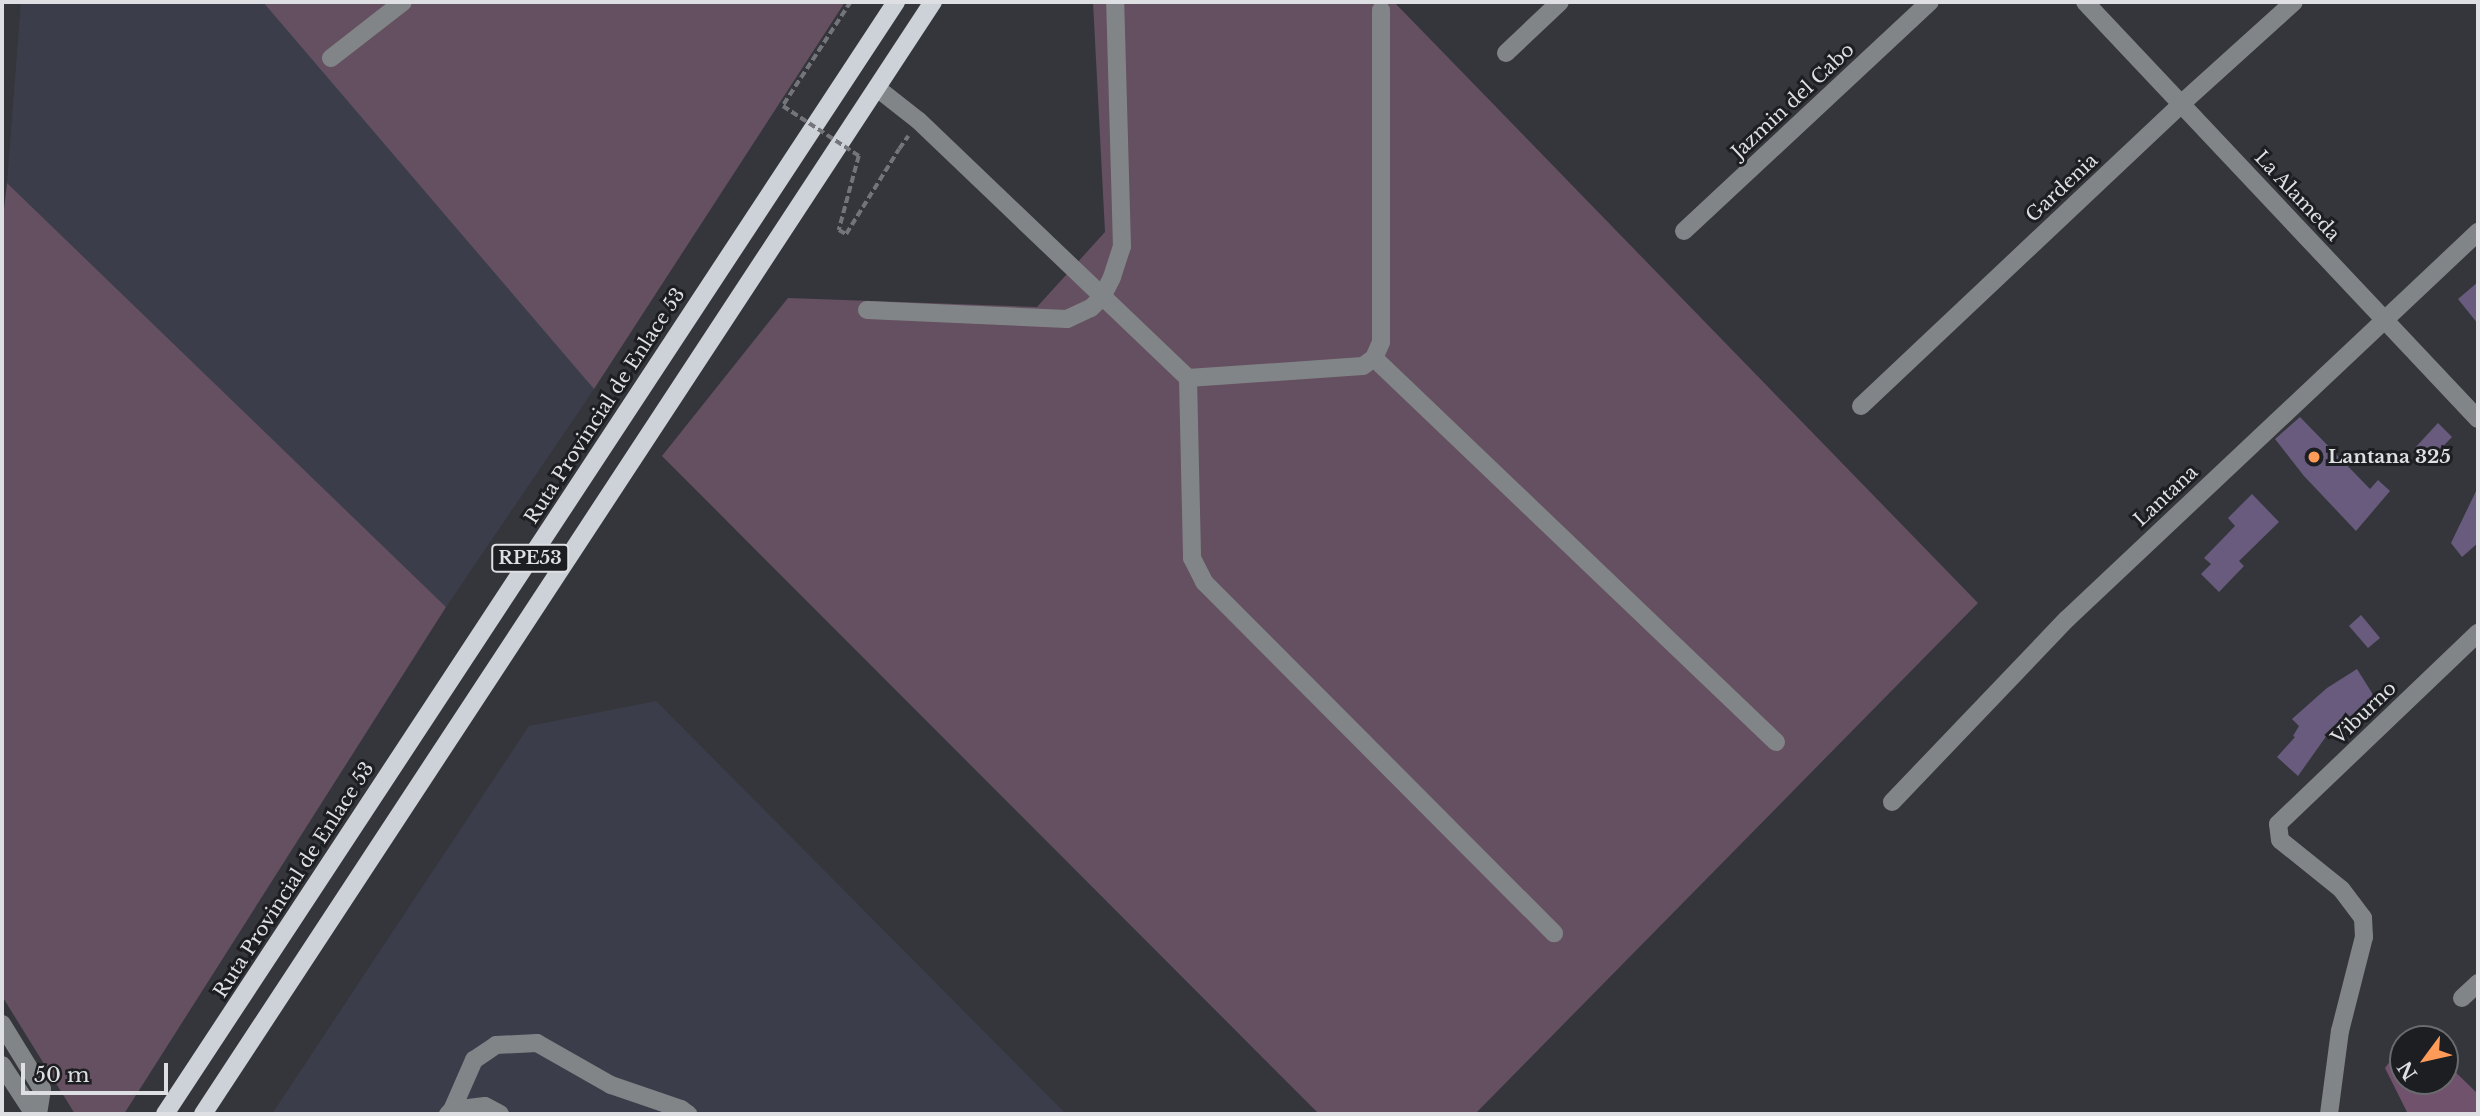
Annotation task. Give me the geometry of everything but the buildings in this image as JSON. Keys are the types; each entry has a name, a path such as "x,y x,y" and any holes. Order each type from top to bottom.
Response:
{"main road":[{"name":"Ruta Provincial de Enlace 53","path":"165,1114 896,2"},
{"name":"RPE53","path":"203,1114 933,2"}],"street":[{"path":"331,58 403,2"},
{"path":"867,310 1067,319 1091,308 1102,297 1122,247 1115,2"},
{"path":"1506,53 1560,2"},
{"name":"Jazmin del Cabo","path":"1684,231 1930,2"},
{"name":"La Alameda","path":"2085,2 2478,419"},
{"name":"Gardenia","path":"1861,407 2181,104 2294,2"},
{"path":"1188,378 1363,366 1374,358 1381,342 1381,10"},
{"path":"877,88 919,121 1188,378 1192,558 1204,582 1554,933"},
{"name":"Lantana","path":"1892,802 2067,619 2478,232"},
{"path":"1374,358 1776,742"},
{"name":"Viburno","path":"2329,1114 2340,1031 2364,937 2363,918 2341,889 2280,839 2278,824 2478,633"},
{"path":"2462,998 2478,983"},
{"path":"2,1024 42,1089 36,1114"},
{"path":"450,1112 474,1060 496,1045 537,1043 611,1085 681,1109 688,1114"},
{"path":"2,1065 36,1114"},
{"path":"450,1112 485,1106 500,1114"}],"path":[{"path":"851,2 783,106 859,156 839,230 846,234 899,149"}],"shaded area":[{"path":"21,2 272,2 594,389 446,607 7,183"},
{"path":"263,2 845,2 594,389"},
{"path":"1093,2 1394,2 1978,603 1475,1114 1319,1114 662,456 788,298 1037,307 1105,232"},
{"path":"7,183 446,607 124,1114 75,1114 2,996 2,227"},
{"path":"656,701 1066,1114 272,1114 529,726"},
{"path":"2459,1076 2478,1094 2478,1114 2408,1114 2398,1095 2459,1095"}],"place":[{"name":"Lantana 325","path":"2314,457"}]}
